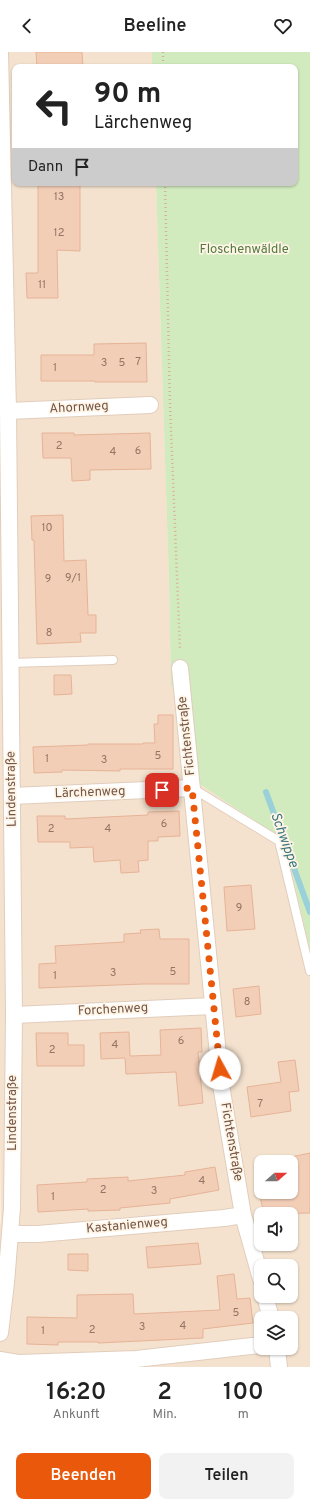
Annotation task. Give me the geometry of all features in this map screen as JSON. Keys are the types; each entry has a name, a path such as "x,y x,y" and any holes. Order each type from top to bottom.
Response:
{"street":[{"name":"Lindenstraße","path":"0,52 8,411 14,1015 12,1208 0,1333"},
{"name":"Ahornweg","path":"8,411 150,405"},
{"name":"Fichtenstraße","path":"180,668 221,1085 243,1215 255,1259"},
{"name":"Lärchenweg","path":"12,796 192,788"},
{"name":"Forchenweg","path":"14,1015 213,1006"},
{"name":"Kastanienweg","path":"10,1234 46,1233 224,1218 243,1215"},
{"path":"0,1360 18,1363 136,1359 254,1346"},
{"path":"278,1355 279,1367"}],"lane":[{"path":"10,663 113,660"},
{"path":"192,788 279,841 310,971"}],"path":[{"path":"163,52 163,64"},
{"path":"165,186 170,405 180,668"}],"shaded area":[{"path":"0,52 152,52 152,64 12,64 12,186 156,186 171,686 181,695 198,783 285,841 310,951 310,1367 0,1367"}],"green space":[{"name":"Floschenwäldle","path":"152,52 310,52 310,951 285,841 198,783 181,695 171,686 156,186 298,186 298,64 152,64"}],"building":[{"path":"36,52 82,52 83,64 37,64"},
{"path":"38,186 80,186 80,251 57,250 58,298 27,298 26,273 38,273"},
{"path":"146,343 147,382 41,381 41,355 94,355 94,344"},
{"path":"42,433 74,433 74,435 150,433 151,469 90,470 90,480 72,481 71,458 43,458"},
{"path":"63,515 64,561 86,560 88,615 96,615 96,633 80,633 81,642 37,644 34,540 32,540 31,516"},
{"path":"54,675 71,675 72,694 54,695"},
{"path":"158,715 173,715 173,769 120,769 120,771 62,770 62,772 34,773 33,747 155,743 154,724 158,724"},
{"path":"179,811 180,836 158,837 158,841 148,841 148,860 138,861 139,872 121,873 120,860 94,862 93,847 70,848 70,842 38,842 37,816 65,816 65,819 148,815 148,812"},
{"path":"251,885 255,929 227,931 224,887"},
{"path":"159,929 160,939 189,939 189,984 143,984 39,988 39,964 56,963 55,946 124,942 124,934 141,933 140,930"},
{"path":"259,986 261,1014 236,1017 233,989"},
{"path":"201,1028 202,1052 198,1052 203,1103 179,1106 176,1072 126,1074 125,1058 101,1059 100,1033 129,1032 130,1056 161,1055 160,1030"},
{"path":"36,1033 68,1033 68,1045 84,1045 84,1066 37,1066"},
{"path":"295,1060 299,1091 289,1092 291,1111 251,1117 247,1087 281,1082 278,1062"},
{"path":"310,1153 310,1213 298,1213 298,1207 262,1207 261,1199 298,1199 298,1156"},
{"path":"215,1167 219,1190 170,1199 170,1203 120,1208 120,1210 88,1211 88,1209 38,1212 37,1185 87,1182 87,1179 128,1177 128,1181 185,1175 185,1172"},
{"path":"198,1243 201,1264 148,1268 146,1247"},
{"path":"68,1254 88,1254 88,1271 68,1270"},
{"path":"234,1274 237,1299 250,1298 253,1323 203,1329 203,1338 98,1343 58,1342 58,1345 27,1344 27,1317 77,1318 77,1295 133,1294 134,1314 220,1310 217,1276"}],"waterway":[{"name":"Schwippe","path":"266,792 310,912"}],"route":[{"path":"162,790 192,788 220,1069"}]}
